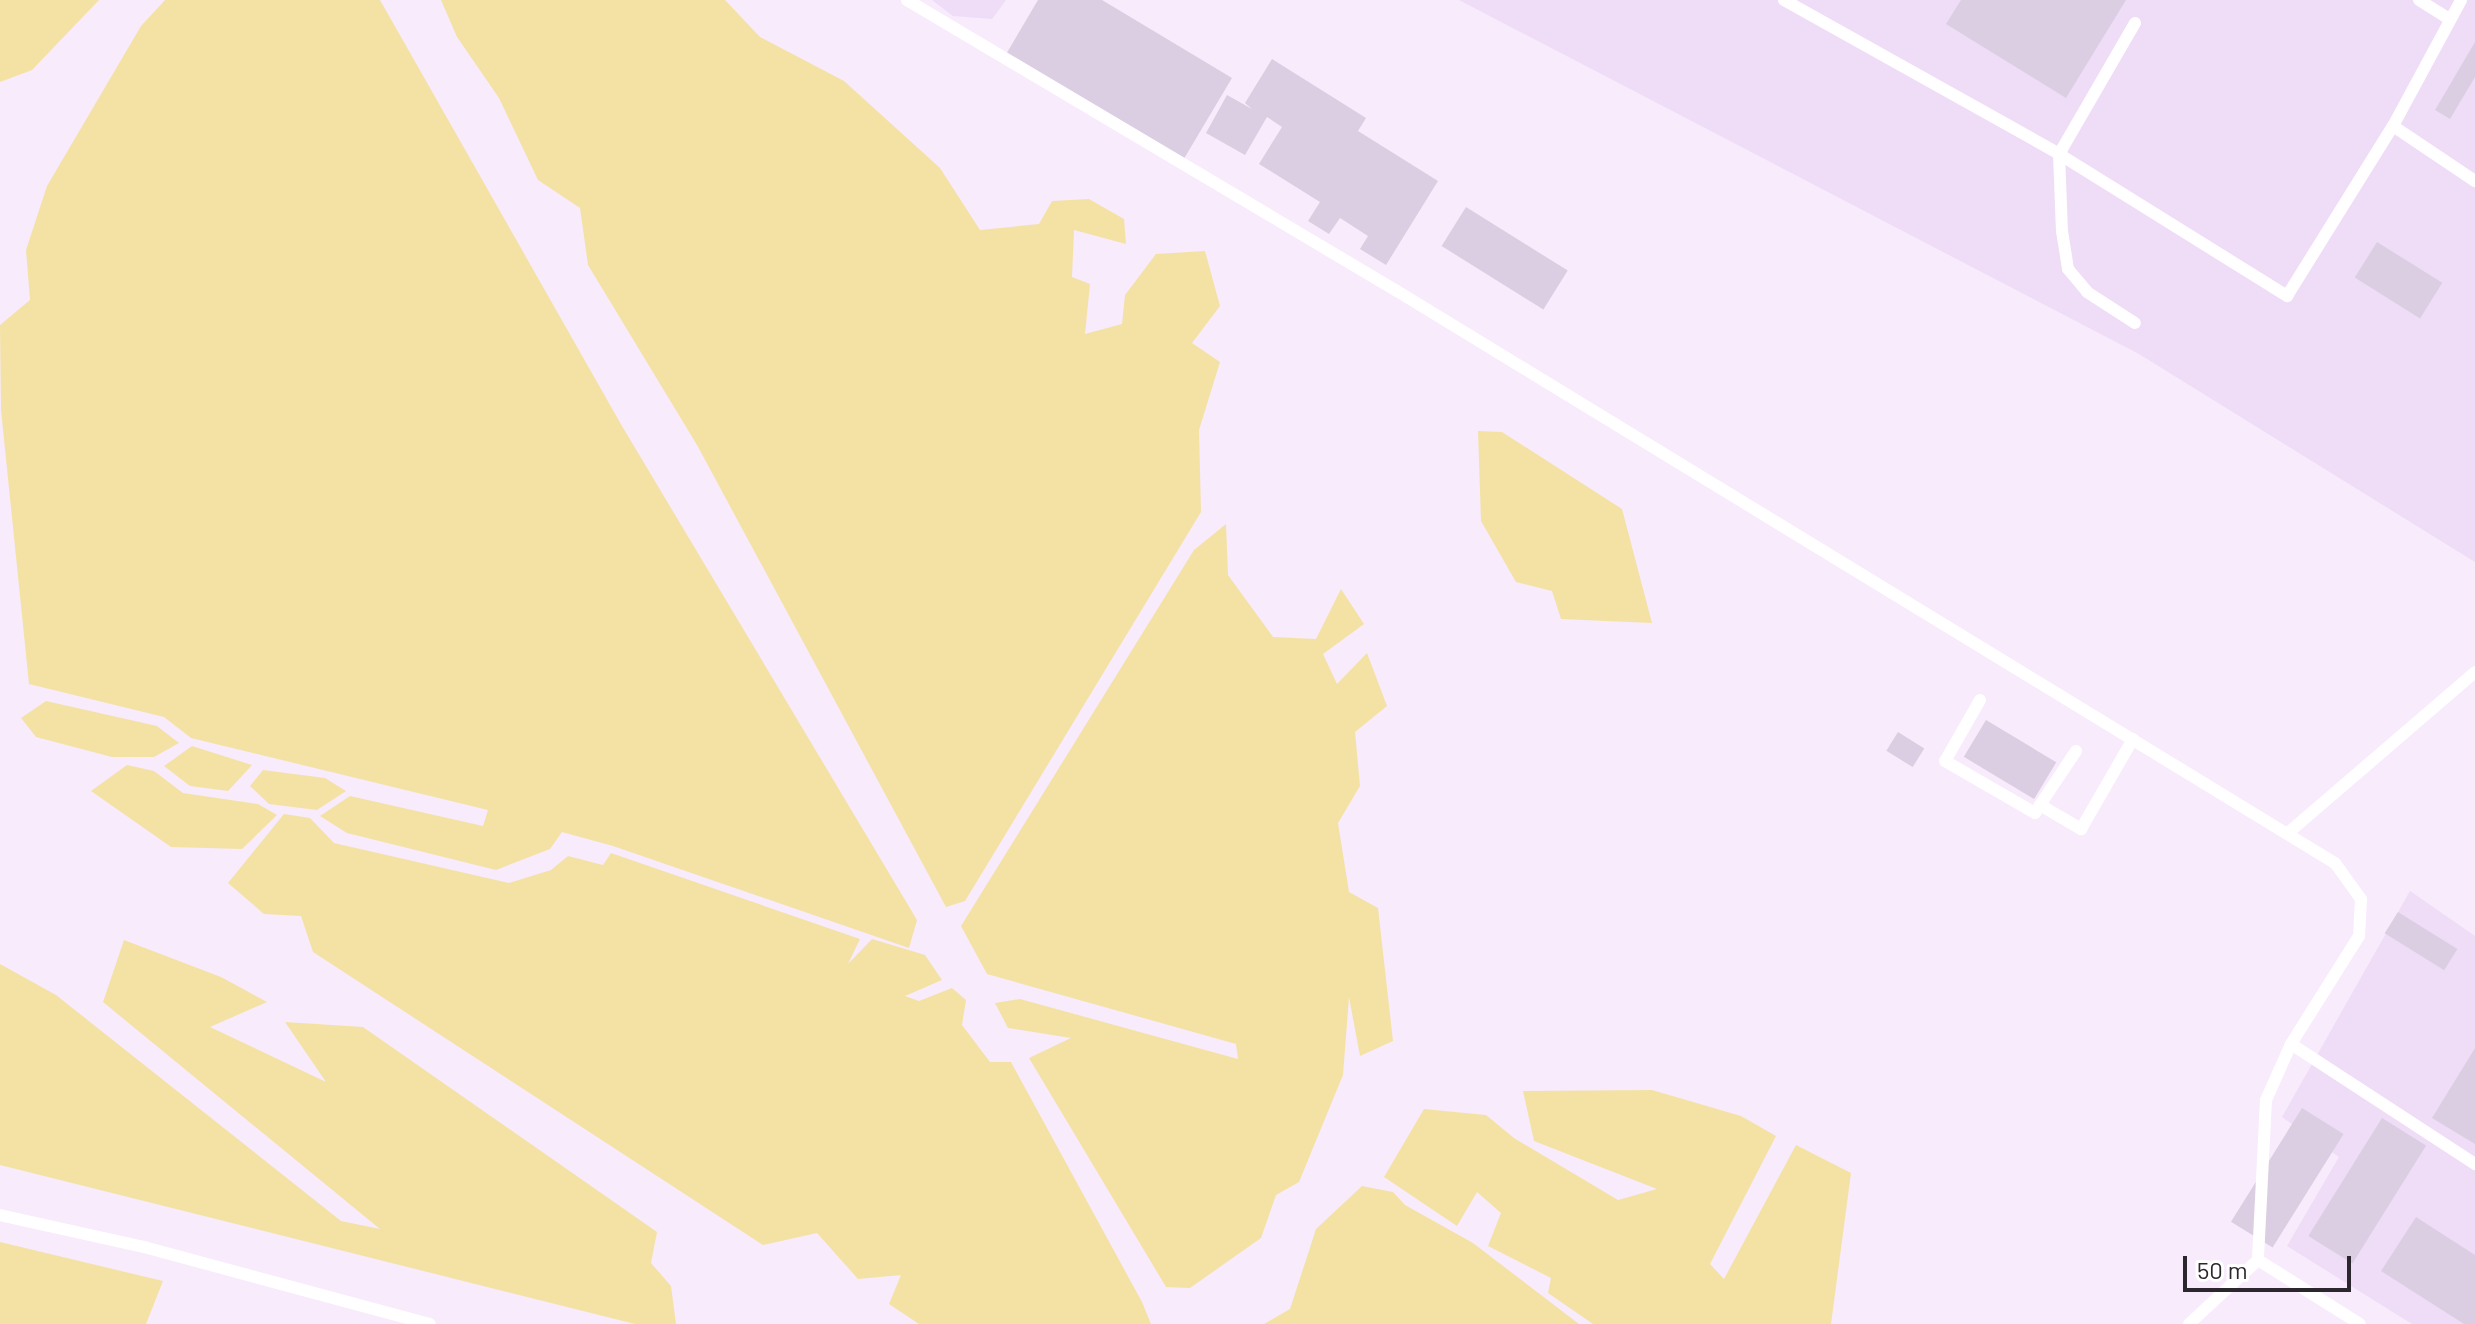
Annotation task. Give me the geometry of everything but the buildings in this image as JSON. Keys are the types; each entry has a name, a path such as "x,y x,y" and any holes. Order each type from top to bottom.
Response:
{"lane":[{"path":"907,0 1397,291 2335,863 2361,899 2359,936 2291,1044 2266,1100 2258,1260 2189,1324"},
{"path":"1784,0 2059,154 2287,296 2393,126 2461,0"},
{"path":"2419,0 2450,19"},
{"path":"2135,23 2059,154 2062,231 2068,269 2087,292 2135,323"},
{"path":"2393,126 2475,181"},
{"path":"2288,833 2475,672"},
{"path":"1980,700 1945,761 2035,813 2076,751"},
{"path":"2040,805 2081,829 2133,739"},
{"path":"2291,1044 2475,1164"},
{"path":"0,1215 144,1247 430,1324"},
{"path":"2258,1260 2360,1324"}],"shaded area":[{"path":"0,0 99,0 32,70 0,82"},
{"path":"165,0 380,0 622,426 917,920 909,948 613,846 562,832 550,849 496,870 347,833 320,816 350,796 483,826 488,810 191,738 164,717 29,684 1,410 0,325 30,300 26,250 47,186 141,26"},
{"path":"441,0 725,0 760,37 844,81 940,168 980,230 1039,224 1052,201 1089,199 1124,219 1126,244 1074,230 1072,277 1090,284 1085,334 1122,324 1125,295 1156,254 1205,251 1220,306 1192,343 1220,362 1199,430 1201,512 965,901 946,907 697,445 588,265 580,208 538,180 499,98 457,37"},
{"path":"932,0 1006,0 992,19 953,16"},
{"path":"1459,0 2475,0 2475,562 2139,354"},
{"path":"1478,431 1502,432 1622,509 1652,623 1561,619 1552,591 1516,582 1481,521"},
{"path":"1226,524 1228,575 1273,637 1316,639 1341,589 1364,624 1323,654 1337,684 1367,653 1387,706 1355,732 1360,786 1338,823 1349,892 1378,908 1393,1041 1360,1056 1349,997 1343,1075 1299,1182 1276,1195 1261,1238 1190,1288 1166,1287 1029,1058 1071,1038 1008,1028 995,1003 1020,999 1238,1059 1236,1044 987,974 961,926 1194,550"},
{"path":"46,701 157,726 179,743 154,757 112,757 36,737 21,718"},
{"path":"192,746 252,765 228,791 190,786 164,766"},
{"path":"127,765 154,771 183,793 258,804 277,815 242,849 171,847 91,791"},
{"path":"263,770 325,778 346,791 317,810 269,804 250,786"},
{"path":"284,814 310,818 334,843 509,883 551,870 568,856 603,865 611,853 860,939 848,964 872,939 925,955 942,980 905,996 919,1001 952,988 966,1000 962,1025 990,1062 1011,1062 1142,1302 1151,1324 919,1324 889,1304 901,1275 858,1279 817,1233 763,1245 313,952 301,916 264,914 228,883"},
{"path":"2410,891 2475,936 2475,1324 2412,1324 2287,1246 2339,1157 2282,1117"},
{"path":"124,940 221,977 267,1002 210,1027 326,1082 285,1022 363,1027 657,1232 651,1263 671,1286 676,1324 635,1324 0,1165 0,964 56,995 341,1221 380,1229 103,1002"},
{"path":"1652,1090 1741,1116 1776,1136 1710,1264 1724,1279 1796,1145 1851,1173 1831,1324 1593,1324 1548,1293 1551,1278 1488,1246 1501,1213 1477,1192 1457,1226 1384,1177 1424,1109 1486,1115 1514,1138 1618,1200 1657,1189 1534,1141 1523,1091"},
{"path":"1362,1186 1393,1192 1405,1205 1473,1243 1579,1324 1264,1324 1290,1309 1316,1229"},
{"path":"0,1242 163,1281 146,1324 0,1324"}]}
